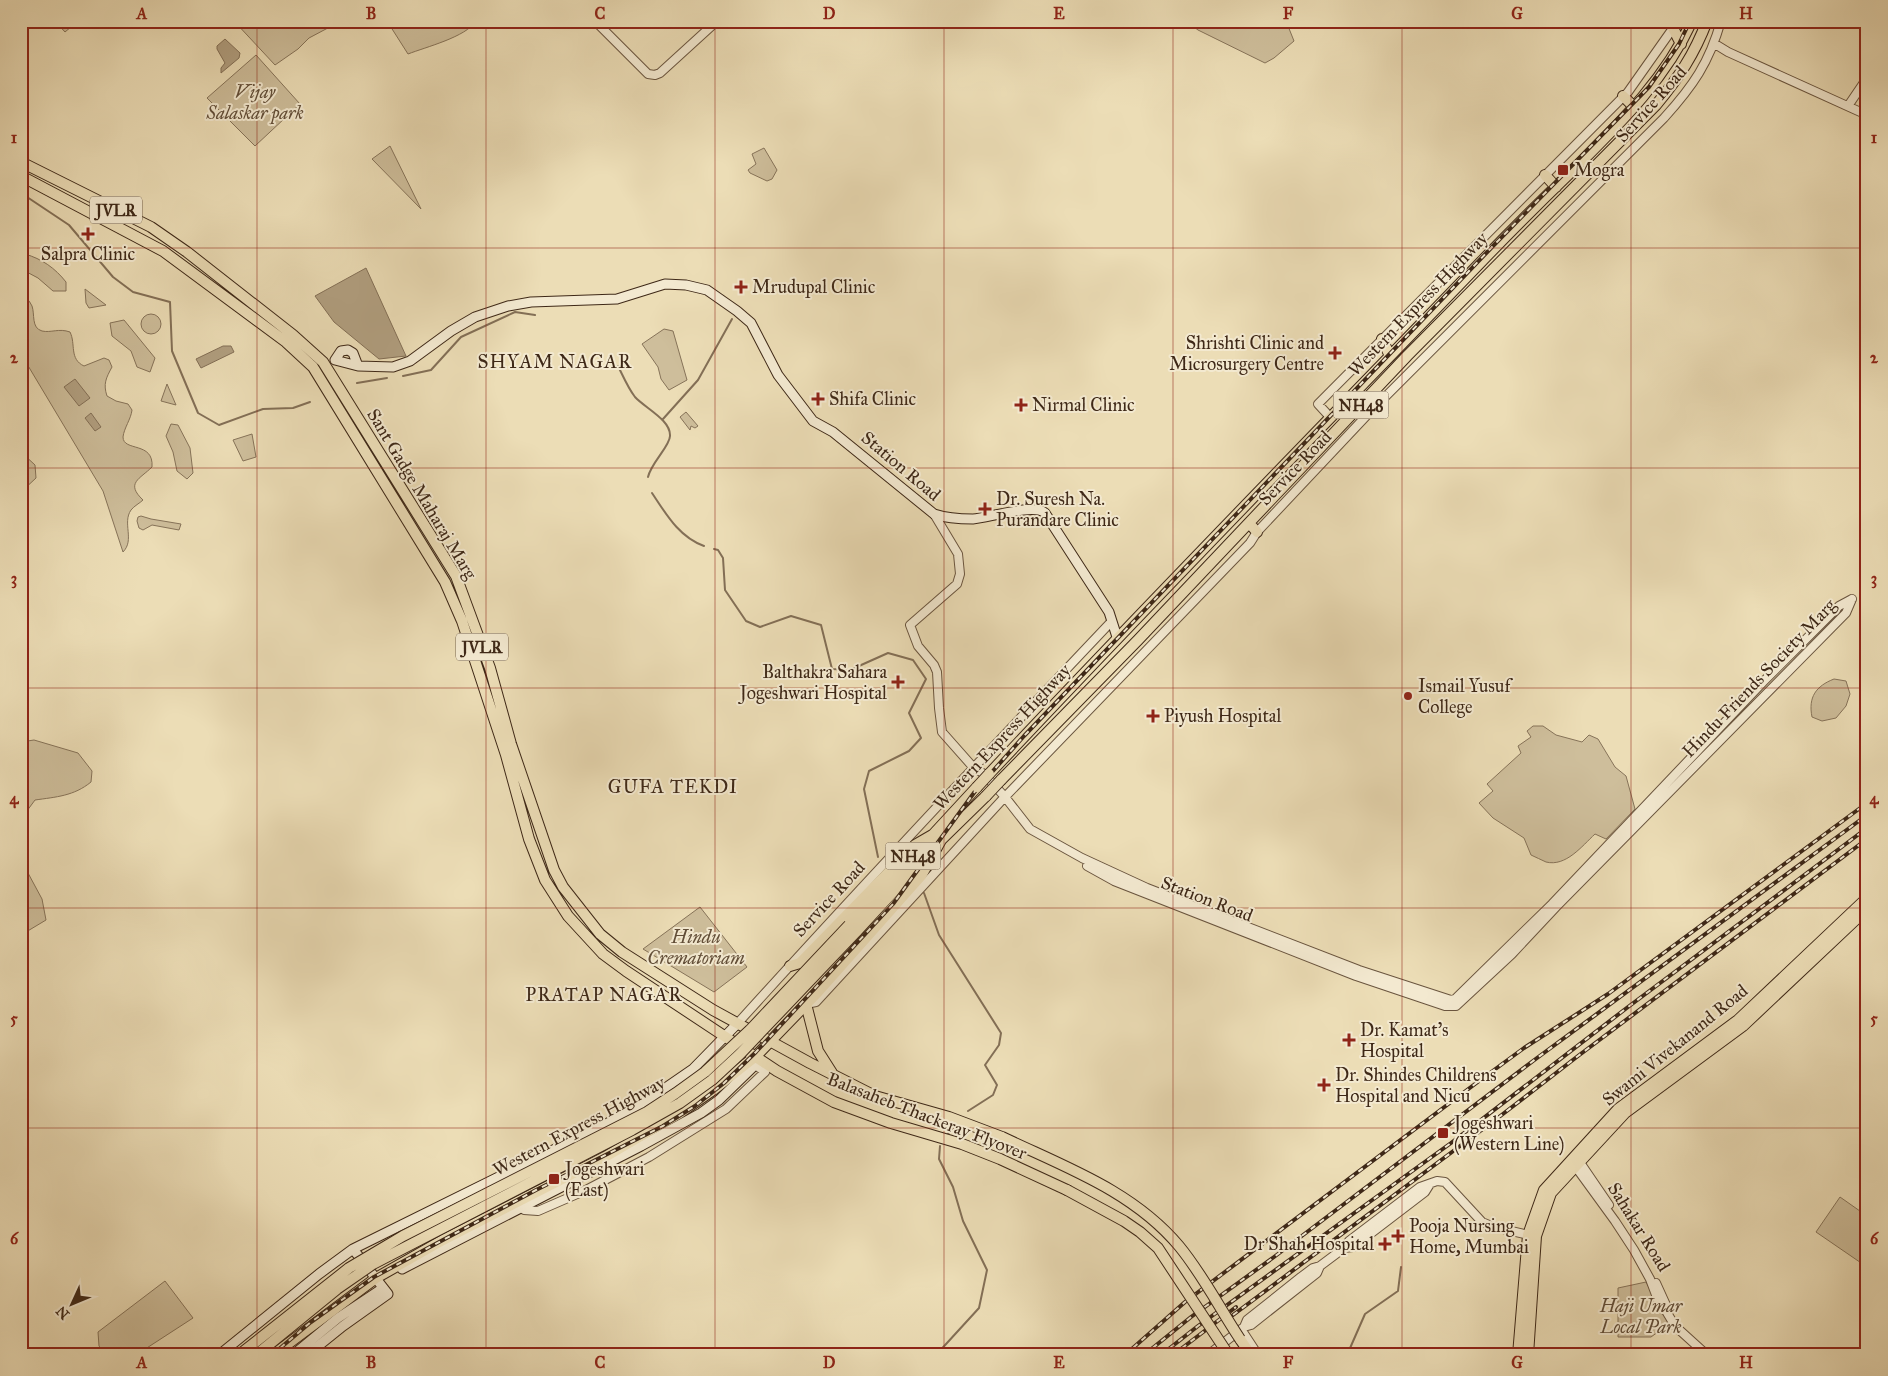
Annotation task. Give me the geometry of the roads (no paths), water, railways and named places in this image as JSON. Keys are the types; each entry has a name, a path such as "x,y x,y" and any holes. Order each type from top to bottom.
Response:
{"main road":[{"name":"Western Express Highway","path":"256,1355 336,1289 373,1264 632,1130 680,1103 712,1080 740,1054 937,837 977,787 1117,637 1646,94 1681,44 1692,21"},
{"name":"Western Express Highway","path":"937,837 986,796 1138,640 1407,356 1656,105 1681,75 1700,41 1707,21"},
{"path":"1674,24 1681,44"},
{"path":"1623,96 1634,107"},
{"name":"Sant Gadge Maharaj Marg","path":"21,162 151,227 187,252 293,335 323,362 456,576 490,668 511,744 541,835 562,887 600,934 622,952 770,1042"},
{"path":"1545,175 1556,186"},
{"name":"JVLR","path":"21,176 163,251 286,342 313,367 445,582 462,621 506,755 529,839 545,880 568,916 604,954 626,971 726,1037 754,1061"},
{"name":"Station Road","path":"335,360 358,366 393,367 410,361 451,331 475,317 508,306 531,302 617,299 665,284 686,285 707,290 730,305 751,324 778,375 813,421 833,432 934,514"},
{"path":"1382,339 1390,356"},
{"path":"313,367 323,362 335,360 341,352 348,350 353,353 358,366"},
{"path":"934,514 944,518 974,519 1008,512 1042,510 1056,527 1109,612 1117,637"},
{"path":"1249,523 1257,532"},
{"path":"790,966 800,963 915,845 937,837"},
{"path":"293,1355 338,1318 440,1242 519,1205 605,1157 639,1142 754,1061 806,1004 831,981 921,876 937,837"},
{"name":"Swami Vivekanand Road","path":"1518,1355 1532,1236 1544,1190 1618,1109 1738,1020 1867,898"},
{"name":"Swami Vivekanand Road","path":"1528,1355 1532,1236 1551,1193 1625,1113 1743,1026 1867,909"},
{"name":"Western Express Highway","path":"239,1355 330,1282 367,1256 412,1231 647,1112 676,1094 705,1072 750,1030 852,929"},
{"path":"806,1004 818,1050 832,1074"},
{"path":"219,1355 353,1249 632,1111 693,1069 738,1024"},
{"name":"Balasaheb Thackeray Flyover","path":"770,1042 882,1098 949,1117 1002,1137 1104,1185 1134,1204 1160,1226 1181,1248 1244,1330 1251,1355"},
{"name":"Balasaheb Thackeray Flyover","path":"754,1061 777,1071 834,1102 883,1122 962,1144 1000,1158 1069,1191 1140,1232 1158,1248 1168,1262 1219,1353"},
{"path":"353,1249 382,1285"},
{"path":"273,1355 382,1285"},
{"path":"280,1355 323,1320 382,1285"},
{"path":"308,1355 343,1326 382,1285"}],"street":[{"path":"595,21 648,74 655,75 717,21"},
{"name":"Service Road","path":"831,981 1250,543 1257,532 1377,405 1664,118 1681,99 1702,70 1715,44 1721,21"},
{"path":"1330,417 1318,404 1623,96 1674,24"},
{"path":"1715,44 1728,52 1867,115"},
{"path":"1848,106 1867,78"},
{"name":"Station Road","path":"934,514 958,554 960,574 957,584 951,591 910,625 918,646 934,665 937,672 942,732 980,777 1004,798 1028,833 1114,881 1356,976 1445,1006 1456,1003"},
{"name":"Hindu Friends Society Marg","path":"1852,599 1846,613 1512,954 1456,1003 1763,682 1840,606 1852,599"},
{"name":"Service Road","path":"738,1024 848,901 975,769 1110,619"},
{"path":"519,1205 529,1211 538,1212 584,1191 649,1157 726,1109 765,1072 754,1061"},
{"name":"Sahakar Road","path":"1577,1164 1650,1269 1666,1305 1666,1312 1675,1326 1707,1355"},
{"path":"1219,1353 1278,1298 1303,1280 1317,1273 1320,1266 1344,1248 1353,1247 1365,1233 1396,1210 1420,1187 1437,1180 1445,1182 1482,1222 1494,1227 1532,1236"},
{"path":"1244,1330 1258,1355"}],"waterway":[{"path":"21,193 69,225 113,277 133,292 170,302 172,351 198,413 219,425 263,409 293,408 310,402"},
{"path":"403,376 431,370 461,337 515,312 535,315"},
{"path":"663,419 698,380 732,319"},
{"path":"618,366 635,397 657,415 669,430 669,440 648,477"},
{"path":"357,383 387,378"},
{"path":"652,493 680,531 704,546"},
{"path":"714,549 718,550 723,558 725,590 746,621 760,627 791,616 821,625 832,669 850,670 888,653 913,660 926,679 909,713 921,738 909,751 869,771 864,789 878,857"},
{"path":"924,893 939,935 1001,1033 999,1045 985,1065 997,1085 993,1095 968,1111"},
{"path":"947,1135 957,1123"},
{"path":"936,1355 979,1308 987,1270 963,1221 953,1187 939,1159 940,1146"},
{"path":"1347,1355 1365,1314 1398,1291 1401,1267"}],"railway":[{"path":"272,1355 311,1322 374,1277 536,1190 663,1126 695,1106 724,1083 756,1052 893,904 976,790 1024,736 1493,246 1649,87 1679,44 1690,21"},
{"path":"1125,1355 1185,1302 1475,1084 1524,1048 1608,994 1867,803"},
{"path":"1144,1355 1191,1317 1274,1257 1537,1058 1867,815"},
{"path":"1161,1355 1198,1326 1451,1143 1628,1007 1867,828"},
{"path":"1233,1315 1867,839"},
{"path":"1173,1355 1236,1307"}],"place":[{"name":"Mogra","path":"1563,170"},
{"name":"Salpra Clinic","path":"88,234"},
{"name":"Mrudupal Clinic","path":"741,287"},
{"name":"Shrishti Clinic and Microsurgery Centre","path":"1335,353"},
{"name":"Shifa Clinic","path":"818,399"},
{"name":"Nirmal Clinic","path":"1021,405"},
{"name":"Dr. Suresh Na. Purandare Clinic","path":"985,509"},
{"name":"Balthakra Sahara Jogeshwari Hospital","path":"898,682"},
{"name":"Ismail Yusuf College","path":"1408,696"},
{"name":"Piyush Hospital","path":"1153,716"},
{"name":"Dr. Kamat's Hospital","path":"1349,1040"},
{"name":"Dr. Shindes Childrens Hospital and Nicu","path":"1324,1085"},
{"name":"Jogeshwari (Western Line)","path":"1443,1133"},
{"name":"Jogeshwari (East)","path":"554,1179"},
{"name":"Pooja Nursing Home, Mumbai","path":"1398,1236"},
{"name":"Dr Shah Hospital","path":"1385,1244"}],"district":[{"name":"SHYAM NAGAR","path":"555,361"},
{"name":"GUFA TEKDI","path":"673,786"},
{"name":"PRATAP NAGAR","path":"604,994"}],"park label":[{"name":"Vijay Salaskar park","path":"255,102"},
{"name":"Hindu Crematoriam","path":"696,948"},
{"name":"Haji Umar Local Park","path":"1641,1316"}]}
